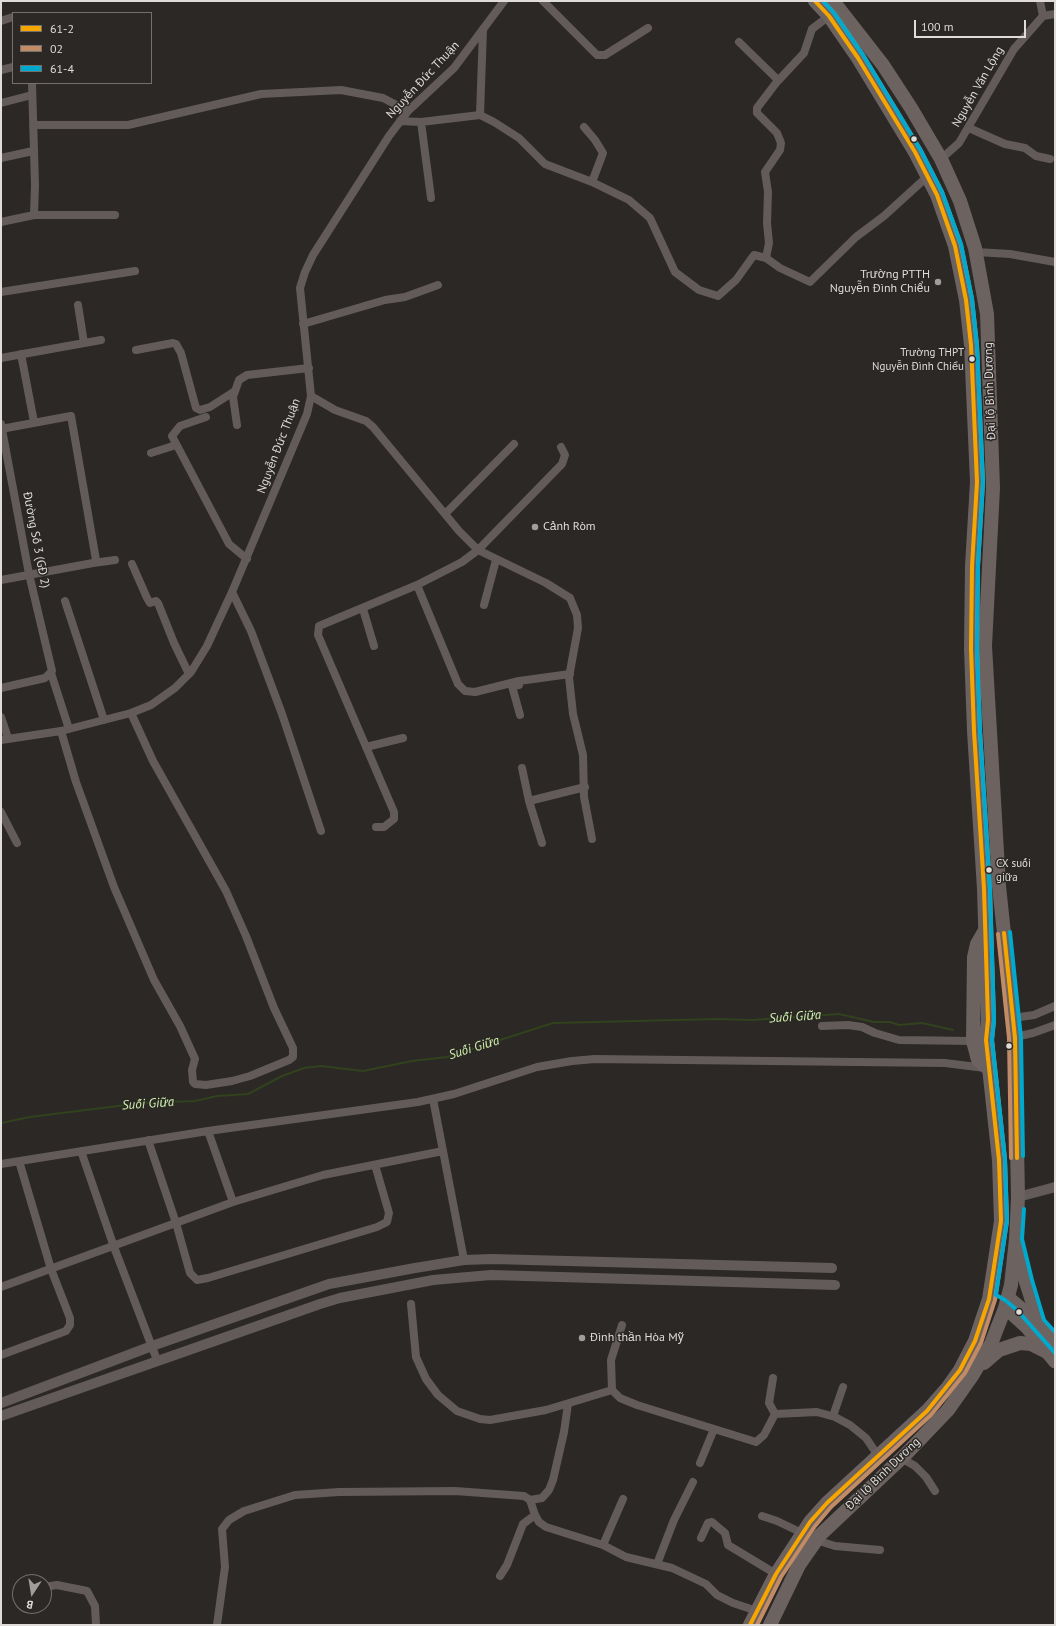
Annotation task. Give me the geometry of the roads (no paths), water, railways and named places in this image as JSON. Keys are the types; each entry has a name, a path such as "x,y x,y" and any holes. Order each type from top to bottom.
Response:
{"highway":[{"name":"Đại lộ Bình Dương","path":"750,1625 776,1574 802,1533 827,1503 922,1416 948,1387 960,1370 975,1341 990,1293 1001,1221 999,1160 986,1040 988,1020 985,930 971,649 972,566 977,482 971,345 966,300 955,246 937,195 886,102 829,16 815,1"},
{"name":"Đại lộ Bình Dương","path":"770,1625 798,1565 816,1540 901,1458 948,1410 972,1376 991,1344 1006,1302 1016,1239 1018,1196 1017,1017 1006,950 999,886 985,646 992,488 987,314 976,252 960,201 941,159 911,108 883,65 833,1"},
{"path":"925,172 941,159"},
{"path":"985,930 977,944 974,958 973,1041 978,1060 989,1068"},
{"path":"1000,1200 1018,1196"},
{"path":"1016,1239 1026,1282 1039,1323"},
{"path":"990,1293 1006,1302"},
{"path":"972,1376 986,1360 999,1350 1009,1345 1020,1343 1031,1344 1052,1352"}],"main road":[{"path":"1006,1302 1039,1323 1052,1352"},
{"path":"1006,1302 1027,1328 1052,1352"}],"street":[{"name":"Nguyễn Đức Thuận","path":"5,739 65,730 131,713 151,705 175,688 189,674 207,646 247,559 307,414 311,396 300,288 313,255 400,121 408,111 454,68 504,1"},
{"path":"542,1 597,55 601,56 648,28"},
{"path":"1040,1 1044,16 1055,14"},
{"path":"766,258 769,243 767,223 768,192 765,172 780,150 781,143 777,133 757,113 757,108 778,80 804,53 812,29 829,16"},
{"name":"Nguyễn Văn Lộng","path":"941,159 959,143 1014,49 1044,16"},
{"path":"1,20 12,17"},
{"path":"480,115 484,29"},
{"path":"738,42 778,80"},
{"path":"1,70 12,67"},
{"path":"32,84 35,185 34,215"},
{"path":"33,125 128,125 261,94 341,90 384,98 408,111"},
{"path":"1,103 32,95"},
{"path":"400,121 421,122 480,115 494,122 519,138 545,164 592,182 629,200 650,218 675,272 699,290 718,296 736,280 754,255 766,258 780,268 810,282 856,238 884,216 925,172"},
{"path":"421,122 430,198"},
{"path":"584,127 596,140 603,153 592,182"},
{"path":"969,128 1004,144 1026,148 1036,156 1050,159"},
{"path":"1,158 33,150"},
{"path":"1,222 34,215 116,215"},
{"path":"976,252 1010,254 1055,261"},
{"path":"1,292 135,271"},
{"path":"303,324 385,300 405,297 438,285"},
{"path":"78,305 84,343"},
{"path":"1,358 101,340"},
{"path":"136,350 173,343 176,344 181,353 196,408 200,410 236,391"},
{"path":"21,354 34,422"},
{"path":"237,425 234,397 239,380 247,375 309,368"},
{"path":"311,396 335,410 366,421 459,531 478,550 546,583 570,598 577,615 578,628 570,675 573,714 583,755 584,797 592,839"},
{"path":"1,427 69,415 72,418 96,553 96,560 93,563"},
{"path":"206,417 180,426 172,436 176,445 184,455 229,544 247,559"},
{"name":"Đường Số 3 (GĐ 2)","path":"1,427 29,574 51,660 51,673 76,782 114,887 154,980 180,1026 195,1059 192,1070 193,1082 195,1084 206,1085 232,1081 250,1076 289,1060 293,1057 293,1048 274,1008 246,936 226,891 153,761 131,713"},
{"path":"445,514 514,444"},
{"path":"151,453 176,445"},
{"path":"376,827 384,827 394,819 394,812 385,787 340,690 318,635 319,626 363,609 417,585 462,562 478,550 562,464 565,455 561,447"},
{"path":"1,580 115,560"},
{"path":"484,605 496,560"},
{"path":"132,564 150,603 156,601 158,603 174,644 189,674"},
{"path":"417,585 454,677 465,691 475,692 519,681 570,675"},
{"path":"232,592 251,631 282,714 321,831"},
{"path":"65,601 104,720"},
{"path":"363,609 374,646"},
{"path":"1,688 45,678 51,673"},
{"path":"520,715 512,686 570,675"},
{"path":"1,717 5,739"},
{"path":"366,747 403,738"},
{"path":"522,768 529,801 542,843"},
{"path":"529,801 584,787"},
{"path":"1,812 18,843"},
{"path":"1017,1017 1034,1015 1055,1006"},
{"path":"822,1026 848,1025 862,1027 875,1033 899,1040 973,1041"},
{"path":"1018,1036 1055,1025"},
{"path":"1,1164 148,1140 433,1099 537,1067 583,1060 950,1063 989,1068"},
{"path":"433,1099 464,1260"},
{"path":"208,1131 233,1202"},
{"path":"148,1140 176,1223 190,1273 197,1280 378,1227 386,1222 389,1213 375,1165"},
{"path":"82,1151 114,1247 157,1360"},
{"path":"1,1287 114,1247 233,1202 323,1175 443,1151"},
{"path":"1,1355 66,1331 70,1325 70,1318 51,1269 19,1161"},
{"path":"1018,1196 1055,1186"},
{"path":"1,1403 152,1346 329,1284 464,1260 533,1260 832,1268"},
{"path":"1,1416 157,1360 340,1298 432,1280 491,1275 835,1285"},
{"path":"411,1304 416,1357 426,1379 438,1395 457,1411 480,1419 490,1420 568,1404 612,1390"},
{"path":"622,1325 611,1360 612,1390 620,1398 714,1430 756,1442 764,1435 775,1414"},
{"path":"773,1378 770,1403 775,1414"},
{"path":"833,1416 843,1387"},
{"path":"530,1500 542,1498 549,1490 553,1480 564,1432 568,1404"},
{"path":"775,1414 817,1412 833,1416 850,1425 866,1438 879,1457"},
{"path":"700,1463 714,1430"},
{"path":"901,1458 915,1466 926,1477 935,1491"},
{"path":"657,1564 674,1520 693,1482"},
{"path":"217,1625 224,1567 222,1529 229,1520 244,1511 295,1496 339,1492 455,1492 524,1496 530,1500 539,1522 546,1527 603,1545 626,1557 672,1568 706,1584 716,1595 733,1603 757,1610"},
{"path":"603,1545 623,1499"},
{"path":"500,1576 507,1565 523,1524 535,1515"},
{"path":"762,1516 777,1520 802,1533"},
{"path":"701,1538 708,1523 712,1522 725,1534 728,1545 776,1574"},
{"path":"816,1540 835,1546 880,1550"},
{"path":"52,1586 57,1585 87,1591 95,1606 96,1625"}],"waterway":[{"name":"Suối Giữa","path":"1,1123 30,1117 142,1103 195,1101 217,1096 248,1094 282,1076 304,1068 321,1066 363,1071 412,1061 447,1057 553,1023 718,1019 752,1020 839,1014 874,1022 890,1022 899,1025 922,1023 953,1030"}],"place":[{"name":"Trường PTTH Nguyễn Đình Chiểu","path":"938,282"},
{"name":"Trường THPT Nguyễn Đình Chiểu","path":"972,359"},
{"name":"Cảnh Ròm","path":"535,527"},
{"name":"CX suối giữa","path":"989,870"},
{"name":"Đình thần Hòa Mỹ","path":"582,1338"}]}
